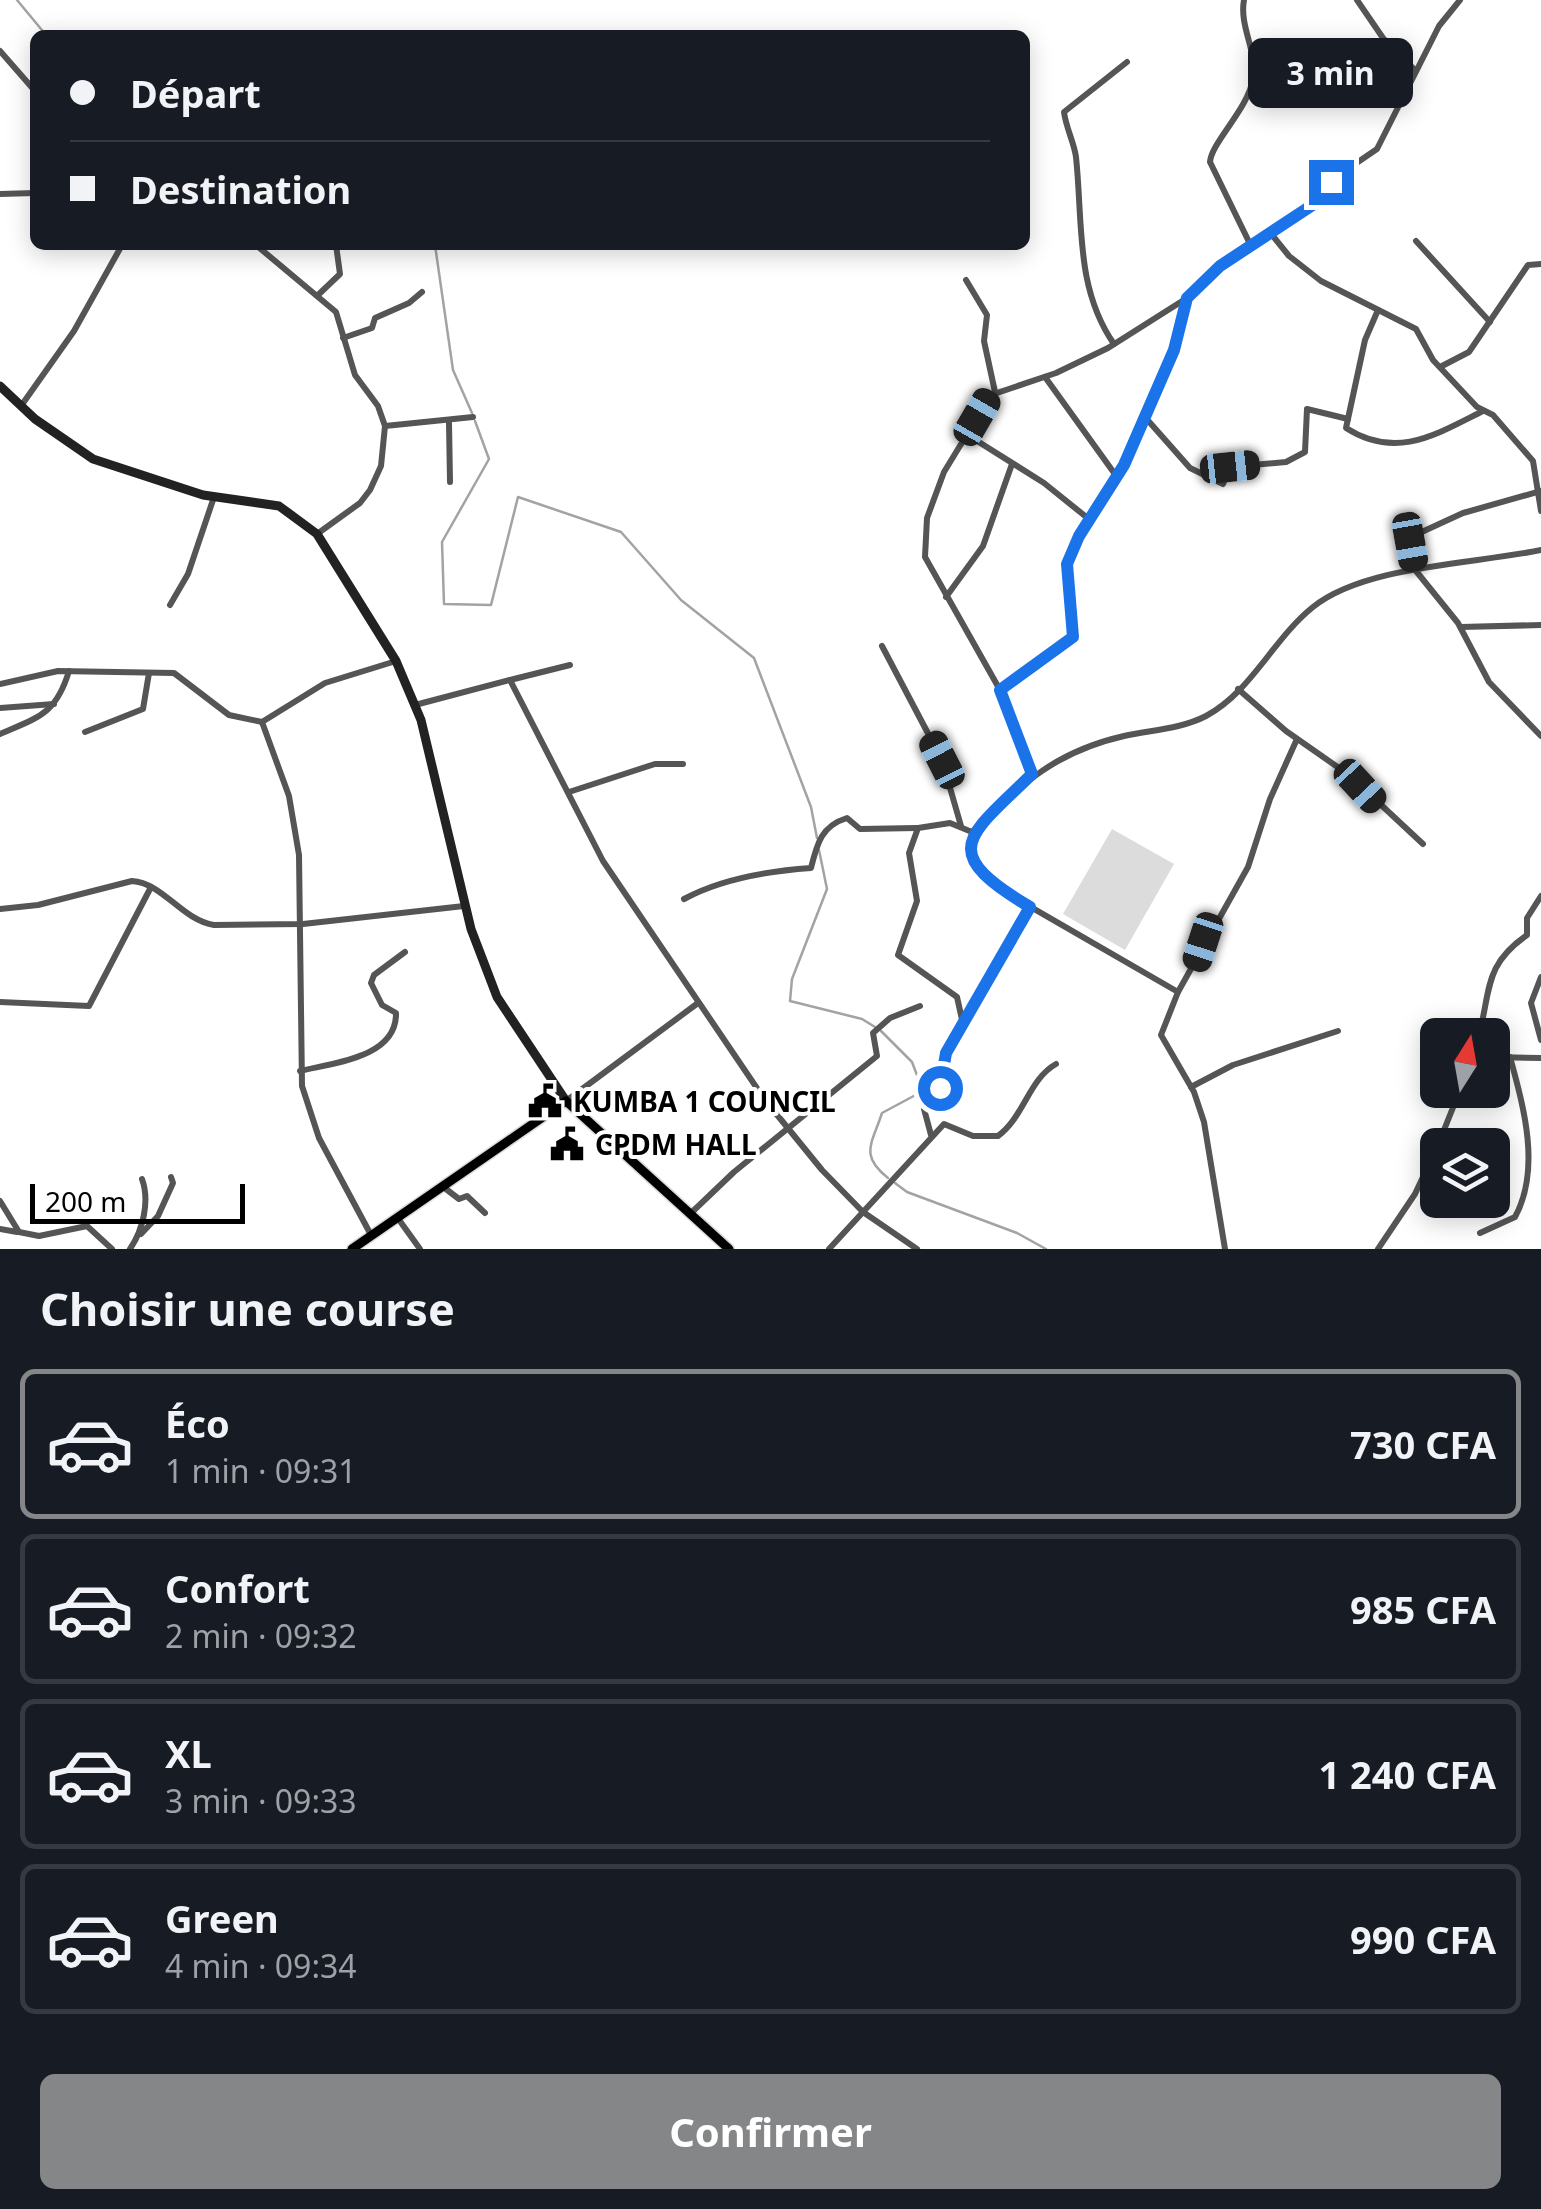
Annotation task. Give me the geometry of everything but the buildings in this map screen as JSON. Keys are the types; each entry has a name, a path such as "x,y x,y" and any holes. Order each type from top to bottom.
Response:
{"main road":[{"path":"352,1249 566,1101 730,1249"}],"street":[{"path":"1244,0 1254,77 1245,104 1229,132 1211,151 1210,162 1251,246"},
{"path":"1357,0 1383,38 1416,70"},
{"path":"1032,774 1000,690 925,557 923,536 944,472 995,392 1045,377 1114,344 1187,298 1214,270 1314,204 1336,178 1377,149 1439,26 1460,0"},
{"path":"0,52 30,86"},
{"path":"1114,344 1094,313 1090,298 1076,216 1076,155 1064,112 1127,62"},
{"path":"0,194 30,193"},
{"path":"1272,235 1313,276 1416,330 1426,352 1483,411 1494,415 1533,461 1541,512"},
{"path":"1416,241 1490,322"},
{"path":"20,407 74,331 119,250"},
{"path":"262,250 336,312 355,375 378,406 385,426 381,466 370,490 360,503 317,534"},
{"path":"318,295 340,274 337,250"},
{"path":"1442,366 1466,355 1528,265 1541,264"},
{"path":"966,280 986,308 984,341 995,392"},
{"path":"344,338 372,328 375,318 409,303 422,292"},
{"path":"1000,690 1073,637 1066,568 1117,477 1174,350 1187,298"},
{"path":"1378,310 1365,340 1346,428 1371,444 1394,445 1439,433 1483,411"},
{"path":"1045,377 1117,477"},
{"path":"0,386 20,407 93,459 154,482 214,497 280,506 317,534 396,660 416,705 440,784 464,906 497,997 566,1101 698,1003"},
{"path":"1144,416 1190,468 1223,484 1230,467 1286,462 1304,452 1306,409 1348,419"},
{"path":"385,426 473,418"},
{"path":"449,423 450,482"},
{"path":"966,434 1090,520"},
{"path":"946,597 983,546 1012,464"},
{"path":"1538,492 1463,513 1413,536 1416,571 1461,628 1489,682 1541,736"},
{"path":"170,604 188,574 214,497"},
{"path":"1178,992 1030,907 976,869 969,852 972,832 1032,774 1096,744 1198,720 1238,689 1313,606 1358,586 1416,571 1541,550"},
{"path":"1461,628 1541,625"},
{"path":"882,646 942,760 961,827"},
{"path":"0,684 69,671 183,676 229,715 262,722 324,684 396,660"},
{"path":"416,705 570,665"},
{"path":"0,734 40,717 56,704 69,671"},
{"path":"85,732 143,709 149,673"},
{"path":"510,680 603,861 788,1129 863,1212 917,1249"},
{"path":"1238,689 1296,739 1348,775 1389,818 1423,844"},
{"path":"0,708 56,704"},
{"path":"262,722 289,796 299,855 303,924 300,1071 319,1138 371,1234"},
{"path":"1225,1249 1212,1156 1191,1087 1161,1035 1178,992 1248,867 1270,799 1296,739"},
{"path":"568,792 655,764 683,764"},
{"path":"684,898 717,881 738,882 811,868 819,836 832,822 846,818 860,829 918,828 943,823 972,832"},
{"path":"918,828 909,853 917,901 898,955 956,997 963,1024"},
{"path":"0,909 38,905 132,881 151,887 207,924 303,924 464,906"},
{"path":"0,1002 89,1006 151,887"},
{"path":"1483,1018 1487,981 1504,952 1527,936 1526,918 1541,896"},
{"path":"932,1135 924,1109 938,1095 946,1053 1030,907"},
{"path":"300,1071 366,1055 376,1048 397,1020 396,1012 382,1005 371,982 374,975 405,952"},
{"path":"1541,977 1531,1011 1541,1040"},
{"path":"690,1214 734,1172 877,1056 873,1033 881,1024 920,1006"},
{"path":"1531,1011 1541,1010"},
{"path":"1191,1087 1233,1065 1338,1030"},
{"path":"1480,1233 1515,1217 1530,1184 1529,1134 1510,1058 1541,1058"},
{"path":"829,1249 932,1135 946,1124 974,1136 998,1136 1013,1123 1043,1074 1056,1064"},
{"path":"130,1249 158,1216 173,1183 171,1177"},
{"path":"140,1235 146,1192 142,1179"},
{"path":"1378,1249 1420,1182"},
{"path":"442,1185 459,1199 466,1196 485,1213"},
{"path":"0,1201 18,1232"},
{"path":"396,1216 420,1249"},
{"path":"0,1228 39,1236 87,1226 112,1249"}],"shaded area":[{"path":"1112,829 1174,864 1125,950 1063,914"}],"waterway":[{"path":"17,0 42,30"},
{"path":"436,250 453,370 472,413"},
{"path":"475,421 489,459 442,542 444,604 491,605 518,497 621,532 681,600 754,658 811,807 817,838"},
{"path":"819,850 827,889 792,979 790,1001 862,1019 875,1027"},
{"path":"881,1031 912,1062 923,1091 882,1113 870,1148 873,1162 888,1178"},
{"path":"895,1183 907,1192 1017,1233 1046,1249"}],"place":[{"name":"KUMBA 1 COUNCIL","path":"545,1101"},
{"name":"CPDM HALL","path":"567,1144"}],"route":[{"path":"940,1088 946,1053 1030,907 1002,891 976,869 969,852 972,832 1032,774 1000,690 1073,637 1067,564 1079,536 1124,465 1174,350 1187,298 1220,266 1314,204 1331,182"}]}
